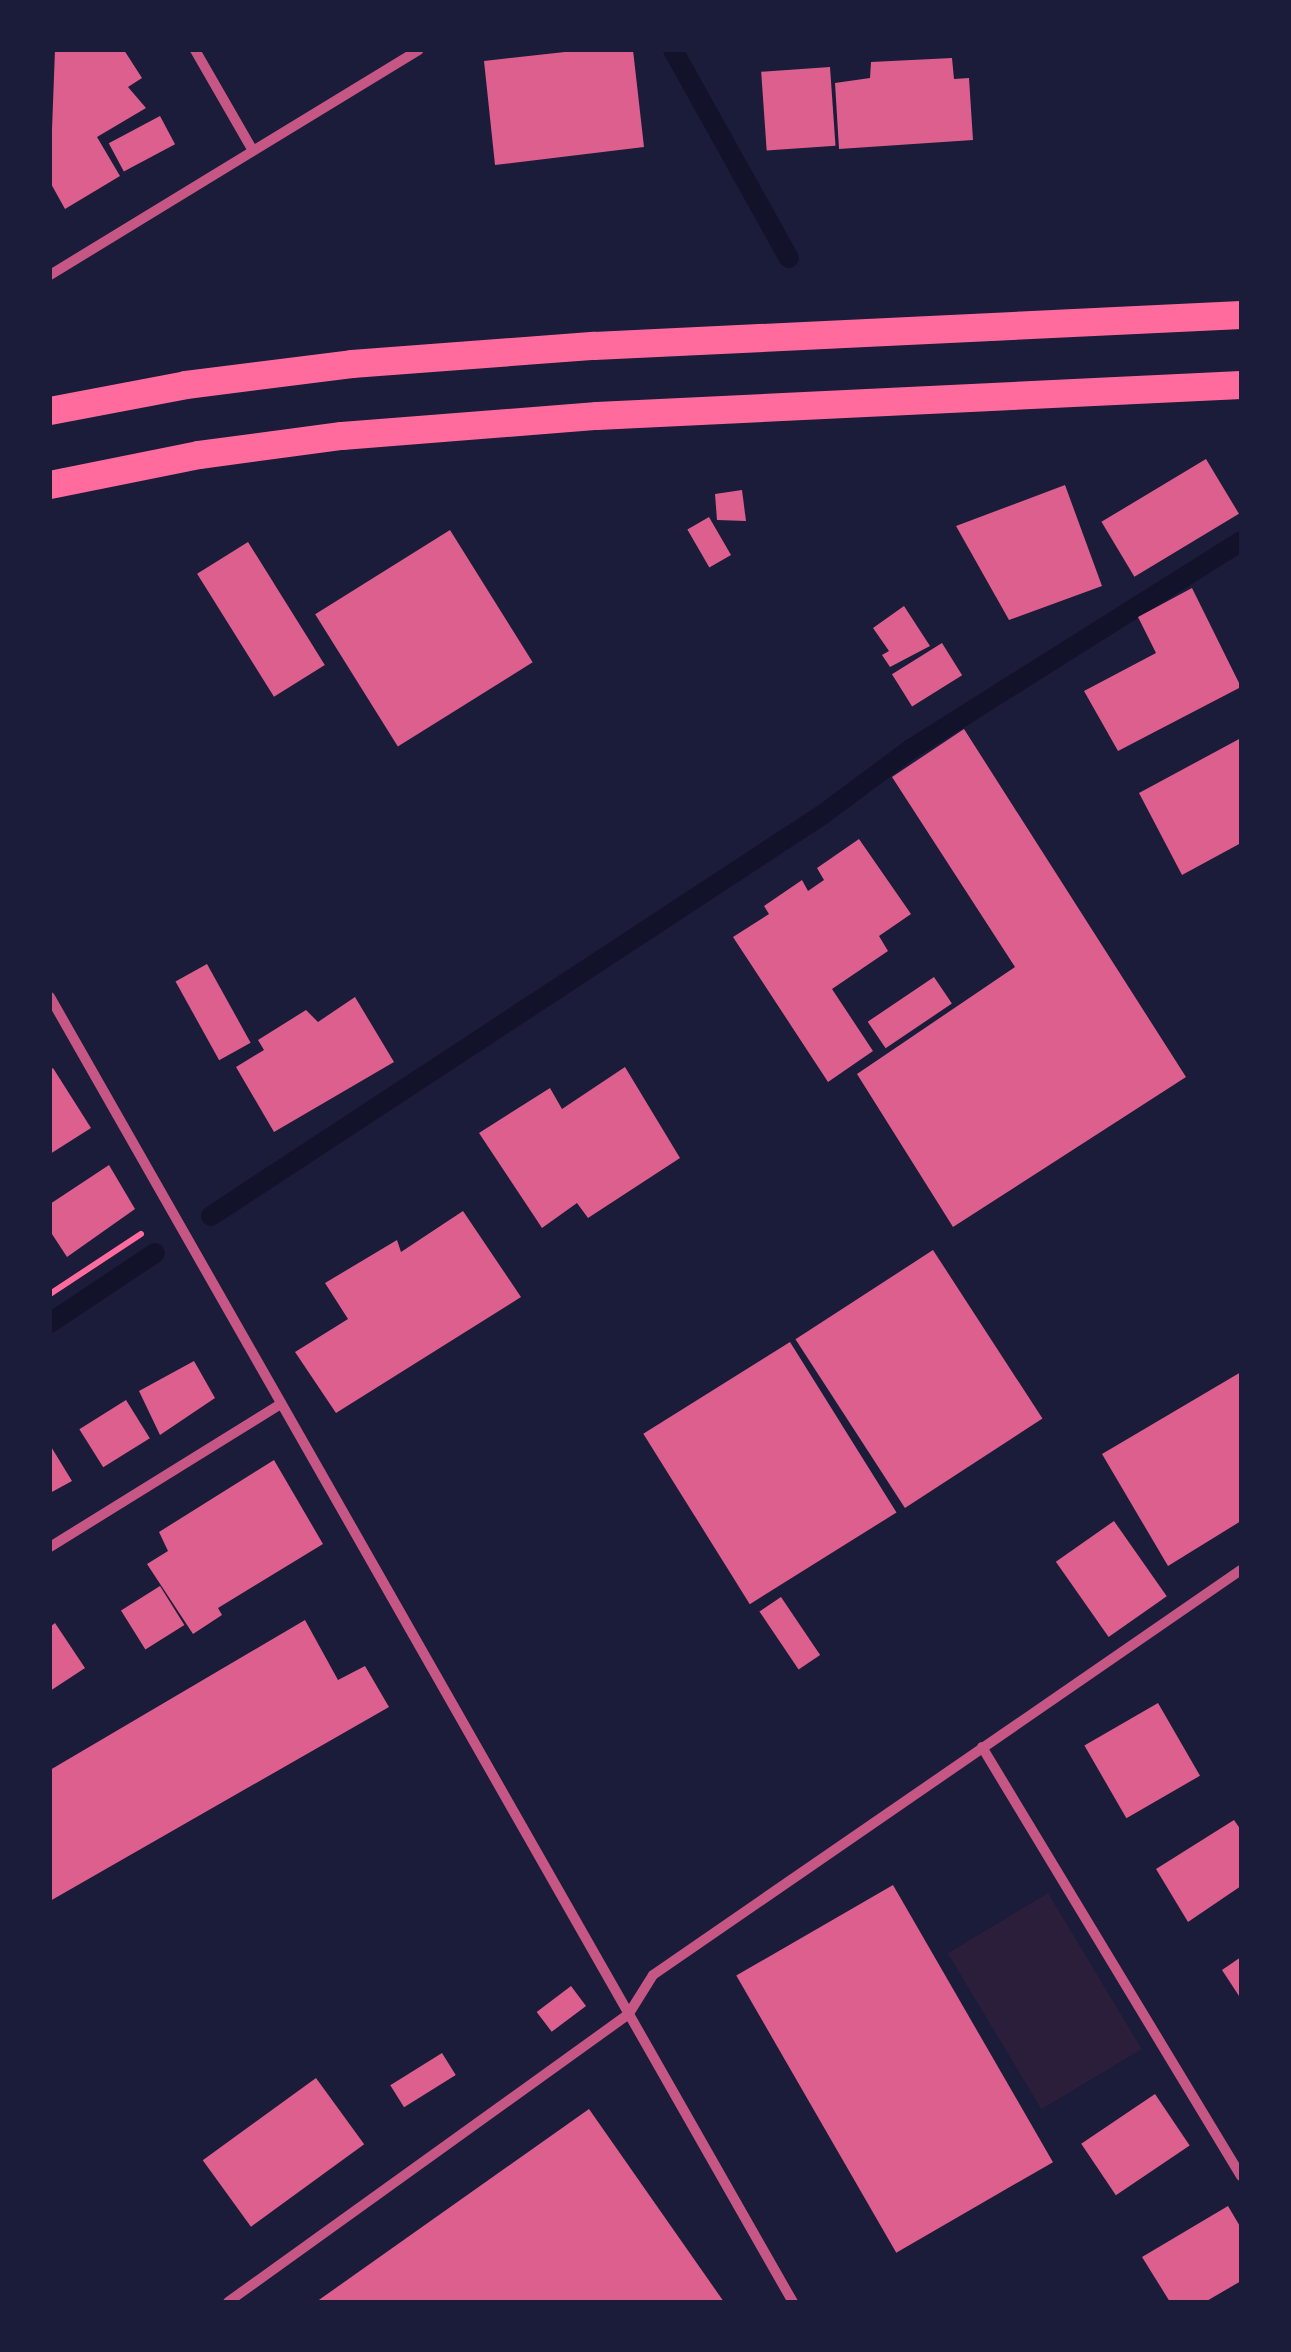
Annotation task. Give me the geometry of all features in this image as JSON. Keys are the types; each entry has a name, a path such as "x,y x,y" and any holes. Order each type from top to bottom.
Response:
{"highway":[{"path":"50,411 186,385 352,364 594,346 1241,315"},
{"path":"50,485 199,455 342,436 597,416 1241,385"}],"street":[{"path":"195,50 253,151"},
{"path":"50,275 419,50"},
{"path":"50,998 793,2302"},
{"path":"50,1548 281,1404"},
{"path":"228,2302 628,2015 653,1974 1241,1570"},
{"path":"982,1748 1241,2176"}],"path":[{"path":"50,1294 172,1213"}],"shaded area":[{"path":"1048,1893 1142,2049 1041,2109 948,1953"}],"building":[{"path":"55,50 124,50 142,78 128,87 146,108 97,137 120,176 65,209 50,182"},
{"path":"583,50 633,50 644,147 495,165 484,61"},
{"path":"952,58 954,79 969,78 973,140 839,149 835,83 870,78 871,62"},
{"path":"830,67 836,146 767,151 761,72"},
{"path":"160,116 175,144 124,171 109,143"},
{"path":"1206,459 1239,514 1134,577 1101,522"},
{"path":"1065,485 1102,586 1009,620 956,526"},
{"path":"742,490 746,521 717,520 715,494"},
{"path":"709,517 731,555 709,568 687,530"},
{"path":"450,530 533,662 398,747 315,614"},
{"path":"248,542 325,665 274,697 197,574"},
{"path":"1192,588 1241,687 1118,751 1084,691 1156,653 1138,617"},
{"path":"904,606 930,646 890,667 882,655 889,651 873,628"},
{"path":"942,643 962,675 912,706 892,674"},
{"path":"964,729 1186,1077 953,1227 857,1074 1015,967 892,777"},
{"path":"1241,738 1241,843 1182,875 1139,793"},
{"path":"859,839 911,914 879,936 888,951 832,989 873,1051 828,1082 733,937 769,914 764,906 802,880 808,891 824,880 817,868"},
{"path":"207,964 251,1043 219,1060 176,981"},
{"path":"934,977 952,1004 886,1048 868,1022"},
{"path":"355,997 394,1062 274,1132 236,1067 264,1050 258,1040 306,1010 318,1022"},
{"path":"625,1067 680,1158 588,1218 577,1203 542,1228 479,1133 550,1088 562,1109"},
{"path":"53,1068 91,1128 50,1154 50,1070"},
{"path":"109,1165 135,1209 67,1257 50,1231 50,1204"},
{"path":"463,1211 521,1297 336,1413 295,1352 348,1319 325,1283 397,1240 401,1252"},
{"path":"933,1250 1042,1419 905,1508 795,1339"},
{"path":"790,1342 897,1512 750,1604 643,1434"},
{"path":"194,1361 215,1398 160,1435 139,1391"},
{"path":"1241,1372 1241,1521 1168,1566 1102,1454"},
{"path":"126,1400 150,1438 103,1467 79,1429"},
{"path":"50,1445 72,1481 50,1493"},
{"path":"274,1460 323,1544 218,1608 222,1615 193,1634 147,1564 168,1551 159,1532"},
{"path":"1114,1521 1167,1596 1109,1637 1056,1562"},
{"path":"160,1586 184,1625 145,1649 121,1610"},
{"path":"781,1597 820,1655 799,1670 759,1612"},
{"path":"305,1620 338,1680 365,1666 389,1707 50,1901 50,1770"},
{"path":"55,1623 85,1668 50,1691 50,1627"},
{"path":"1158,1703 1200,1776 1126,1818 1084,1746"},
{"path":"1234,1820 1241,1830 1241,1886 1188,1922 1156,1869"},
{"path":"893,1885 1053,2162 896,2253 736,1975"},
{"path":"1241,1957 1241,1999 1222,1970"},
{"path":"571,1986 586,2006 552,2032 537,2012"},
{"path":"442,2053 456,2075 404,2107 390,2085"},
{"path":"316,2078 364,2144 251,2227 203,2160"},
{"path":"1155,2094 1190,2145 1116,2195 1081,2144"},
{"path":"589,2109 724,2302 316,2302"},
{"path":"1228,2206 1241,2228 1241,2281 1205,2302 1170,2302 1142,2257"}],"waterway":[{"path":"673,50 789,258"},
{"path":"211,1216 822,815 911,749 1241,541"},
{"path":"50,1323 155,1253"}]}
